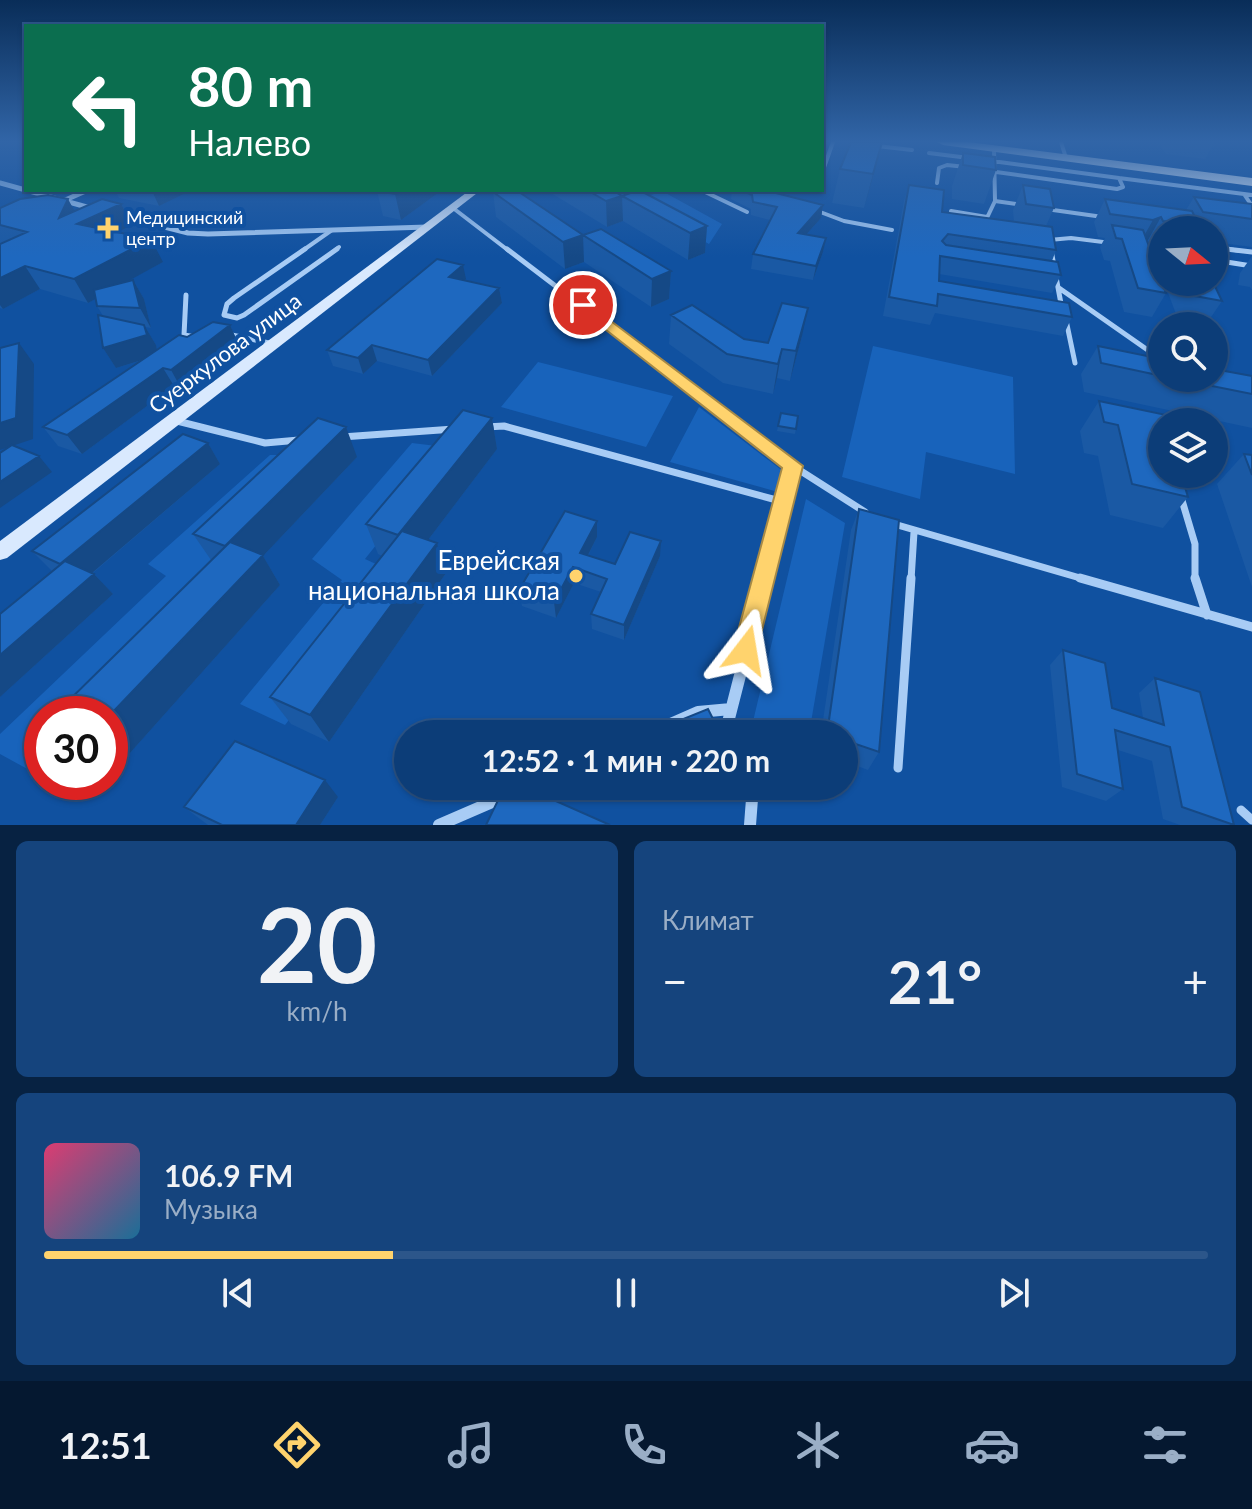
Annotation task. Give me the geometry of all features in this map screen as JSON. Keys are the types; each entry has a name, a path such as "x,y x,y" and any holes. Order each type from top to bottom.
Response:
{"main road":[{"name":"Суеркулова улица","path":"2,549 473,192"}],"street":[{"path":"0,183 24,191"},
{"path":"28,192 188,233 427,227"},
{"path":"60,202 83,192"},
{"path":"728,720 793,466"},
{"path":"680,720 698,712 731,709"},
{"path":"439,825 497,800"},
{"path":"750,825 752,800"}],"lane":[{"path":"994,180 995,201 985,222 995,231"},
{"path":"1056,180 1117,189 1123,187 1120,180"},
{"path":"1139,180 1252,195"},
{"path":"705,192 747,212"},
{"path":"1244,194 1252,206"},
{"path":"995,201 1024,206"},
{"path":"453,208 793,466 850,505 871,515"},
{"path":"809,208 844,221 892,230"},
{"path":"1039,208 1112,218"},
{"path":"951,211 987,217"},
{"path":"332,230 234,298 227,304 224,315 237,318 244,315 339,247"},
{"path":"1034,238 1071,238 1118,244"},
{"path":"1049,240 1075,363"},
{"path":"1132,247 1148,249"},
{"path":"1228,249 1252,252"},
{"path":"1228,262 1252,266"},
{"path":"1043,273 1057,275"},
{"path":"1059,288 1148,350"},
{"path":"186,295 184,335 208,336"},
{"path":"1048,309 1063,312"},
{"path":"220,335 233,334 274,344"},
{"path":"173,420 265,443 311,439"},
{"path":"475,428 504,426 784,502"},
{"path":"326,438 460,429"},
{"path":"1178,488 1195,544 1195,580 1207,615"},
{"path":"881,520 1252,627"},
{"path":"898,768 914,532"},
{"path":"1241,810 1252,820"}],"shaded area":[{"path":"606,192 637,192 646,197 664,192 722,224 709,244 634,201"},
{"path":"873,346 1013,377 1015,474 926,452 920,499 842,477"},
{"path":"538,362 673,396 646,447 501,407"},
{"path":"699,407 784,472 778,492 670,462"},
{"path":"412,443 453,448 365,559 400,575 285,725 240,704 342,580 312,559"},
{"path":"270,455 319,455 120,696 40,696 166,576 148,564"},
{"path":"806,499 845,523 811,720 753,720"},
{"path":"24,711 24,767 0,754 0,734"}],"building":[{"path":"909,185 944,190 942,212 1052,227 1056,250 948,234 942,241 946,245 1058,262 1061,275 940,256 939,281 1069,303 1072,317 938,294 937,306 889,297"},
{"path":"1023,185 1050,189 1054,208 1026,204"},
{"path":"493,192 519,192 583,235 563,242"},
{"path":"590,192 615,192 622,196 606,201"},
{"path":"643,192 707,226 690,233 622,196"},
{"path":"745,192 772,192 823,205 798,233 826,238 816,266 753,254 777,207 753,202 752,195"},
{"path":"48,195 68,199 59,218 102,199 121,204 77,224 151,239 74,279 25,266 0,278 0,244 27,232 0,225 0,208 20,199"},
{"path":"1194,197 1252,204 1252,219 1203,212"},
{"path":"1105,199 1192,211 1194,216 1148,216 1148,219 1110,214"},
{"path":"1112,225 1143,230 1148,244 1148,290 1138,288 1122,239 1116,238"},
{"path":"601,229 671,271 652,279 583,235"},
{"path":"437,259 463,265 449,277 499,288 428,360 372,345 358,358 327,350"},
{"path":"133,280 140,308 97,306 94,290"},
{"path":"1195,296 1220,296 1222,301"},
{"path":"782,303 808,308 796,351 782,349 778,364 727,354 671,315 692,305 744,339 768,343"},
{"path":"98,315 144,325 147,335 103,348"},
{"path":"213,322 230,325 171,370 163,368 67,435 43,427 179,335 187,337"},
{"path":"19,343 16,418 0,423 0,348"},
{"path":"1098,346 1148,356 1148,373 1101,363"},
{"path":"1228,372 1252,376 1252,394 1228,389"},
{"path":"1099,401 1148,411 1148,488 1132,484 1118,425 1104,422"},
{"path":"463,410 492,418 398,535 366,524"},
{"path":"781,413 798,416 796,429 778,426"},
{"path":"318,418 346,427 225,546 193,534"},
{"path":"183,434 208,443 60,564 32,551"},
{"path":"12,445 39,456 0,482 0,453"},
{"path":"1244,454 1252,455 1252,475"},
{"path":"1149,488 1185,488 1188,497"},
{"path":"859,509 899,520 879,752 858,745 858,720 829,720"},
{"name":"Еврейская национальная школа","path":"565,511 597,521 580,553 615,564 630,532 661,541 624,625 591,614 607,579 573,567 554,602 519,590"},
{"path":"402,531 437,543 310,715 270,697"},
{"path":"230,542 263,555 128,696 73,696"},
{"path":"65,561 94,574 0,655 0,614"},
{"path":"1063,650 1105,663 1112,708 1164,725 1155,678 1200,692 1234,825 1182,807 1170,747 1115,730 1123,789 1077,774"},
{"path":"708,709 714,720 681,720"},
{"path":"235,741 325,780 296,825 222,825 184,807"},
{"path":"498,800 554,800 610,825 486,825"}],"place":[{"name":"Медицинский центр","path":"108,228"},
{"name":"Еврейская национальная школа","path":"576,576"}],"route":[{"path":"583,305 793,466 746,650"}]}
